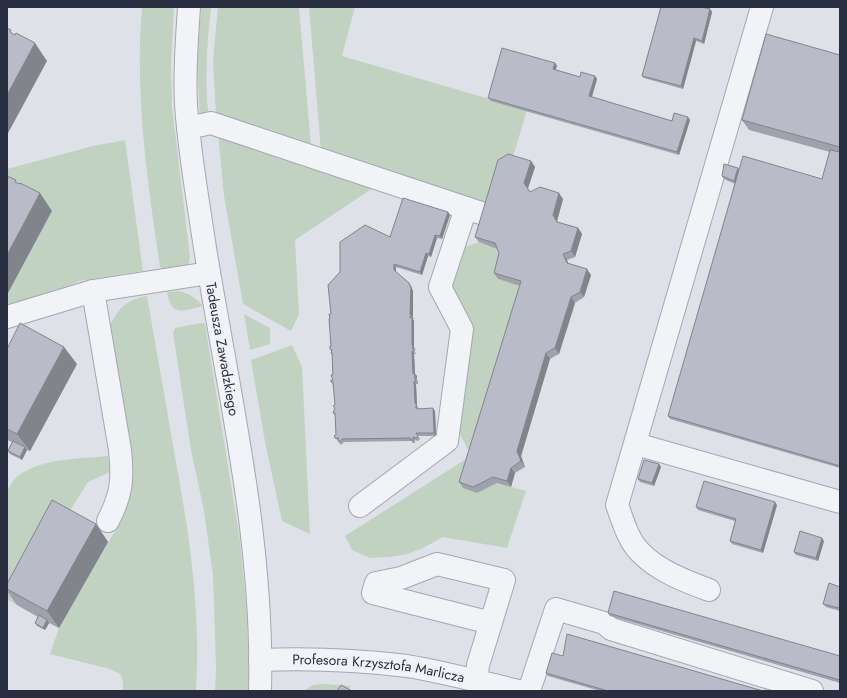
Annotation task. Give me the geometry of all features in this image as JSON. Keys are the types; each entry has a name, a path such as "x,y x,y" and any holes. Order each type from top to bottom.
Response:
{"street":[{"name":"Tadeusza Zawadzkiego","path":"189,7 186,72 188,128 209,274 249,510 256,580 260,691"},
{"path":"709,590 673,576 639,552 625,528 617,505 762,7"},
{"path":"188,128 211,123 487,215"},
{"path":"360,506 447,441 462,330 440,287 466,208"},
{"path":"7,317 93,291 209,274"},
{"path":"93,291 120,450 122,474 121,489 117,504 108,521"},
{"path":"636,444 840,502"},
{"path":"477,686 491,623 504,580 437,564 401,578 376,582 373,593 491,623"},
{"path":"529,691 556,609 604,623 610,629 812,691"},
{"name":"Profesora Krzysztofa Marlicza","path":"260,660 319,659 378,663 441,672 477,686 518,691"}],"green space":[{"path":"142,7 174,7 171,64 172,107 190,257 189,264 184,270 167,272 160,267 149,192 143,131 140,69"},
{"path":"201,7 211,7 207,59 208,111 200,117 197,67"},
{"path":"218,7 299,7 311,146 216,115 213,61"},
{"path":"309,7 355,7 342,56 527,110 512,160 489,207 321,151"},
{"path":"218,133 376,186 295,240 299,314 291,331 243,304 224,196"},
{"path":"125,140 143,271 80,281 33,301 7,306 7,295 52,211 7,187 7,169 93,146"},
{"path":"479,242 499,249 503,259 498,279 525,287 476,446 468,450 458,430 467,351 445,284 459,245 465,247"},
{"path":"178,291 192,296 203,306 184,310 175,309 169,300 167,292"},
{"path":"147,296 189,541 197,630 196,691 123,691 123,681 120,674 110,669 50,654 59,628 98,558 120,524 128,502 127,478 107,332 114,318 122,308 132,300"},
{"path":"244,314 270,328 270,344 250,350"},
{"path":"201,323 205,324 240,540 247,614 249,691 215,691 216,666 213,576 204,511 191,450 173,333 175,328"},
{"path":"292,345 302,367 310,534 282,521 265,442 251,360"},
{"path":"474,454 497,483 526,491 507,548 443,537 421,549 407,554 390,557 370,558 352,550 345,536"},
{"path":"108,456 110,472 88,482 65,518 17,605 7,599 7,490 19,475 39,465 62,460"},
{"path":"323,684 351,686 348,691 303,691 313,685"}],"building":[{"path":"661,7 702,7 710,9 702,41 694,38 681,86 642,76"},
{"path":"7,28 15,35 16,33 35,43 7,95"},
{"path":"766,34 840,55 840,147 742,120"},
{"path":"502,48 555,63 553,69 580,77 581,72 595,76 589,96 672,121 674,113 688,117 677,152 488,98"},
{"path":"830,150 840,152 840,466 668,416 743,156 822,179"},
{"path":"508,154 531,161 524,183 530,192 540,187 559,193 553,215 557,222 578,228 571,251 563,254 567,263 587,269 580,292 571,297 555,348 546,353 517,451 521,461 511,468 507,481 493,477 473,487 459,482 521,281 494,273 499,253 495,243 475,237 498,160"},
{"path":"724,164 738,168 734,181 722,176"},
{"path":"7,176 16,180 15,182 40,193 7,255"},
{"path":"403,198 448,212 440,236 435,235 429,254 426,253 420,272 394,264 394,270 409,283 411,288 410,314 412,316 410,316 410,318 412,318 412,345 414,347 412,347 414,351 412,351 413,374 415,374 414,378 416,381 414,381 415,403 417,406 415,407 417,407 417,409 433,408 434,433 416,433 418,436 416,438 413,437 413,440 410,438 342,439 339,442 338,437 336,439 334,436 336,435 335,413 333,413 335,408 333,406 335,405 333,382 331,382 331,380 333,380 331,375 333,375 332,350 330,349 329,314 331,314 328,285 340,272 340,242 365,225 390,237"},
{"path":"20,323 64,347 17,434 7,429 7,349"},
{"path":"13,441 25,447 20,457 8,451"},
{"path":"644,460 659,464 652,483 638,479"},
{"path":"704,481 775,502 761,550 730,541 736,519 696,507"},
{"path":"52,500 96,524 47,611 7,589 7,584"},
{"path":"800,531 822,538 816,558 794,552"},
{"path":"829,583 840,587 839,608 823,604"},
{"path":"614,591 840,656 840,680 608,613"},
{"path":"39,615 47,620 43,628 35,623"},
{"path":"567,634 763,691 608,691 546,673 552,653 563,656"},
{"path":"341,685 352,691 337,691"}]}
